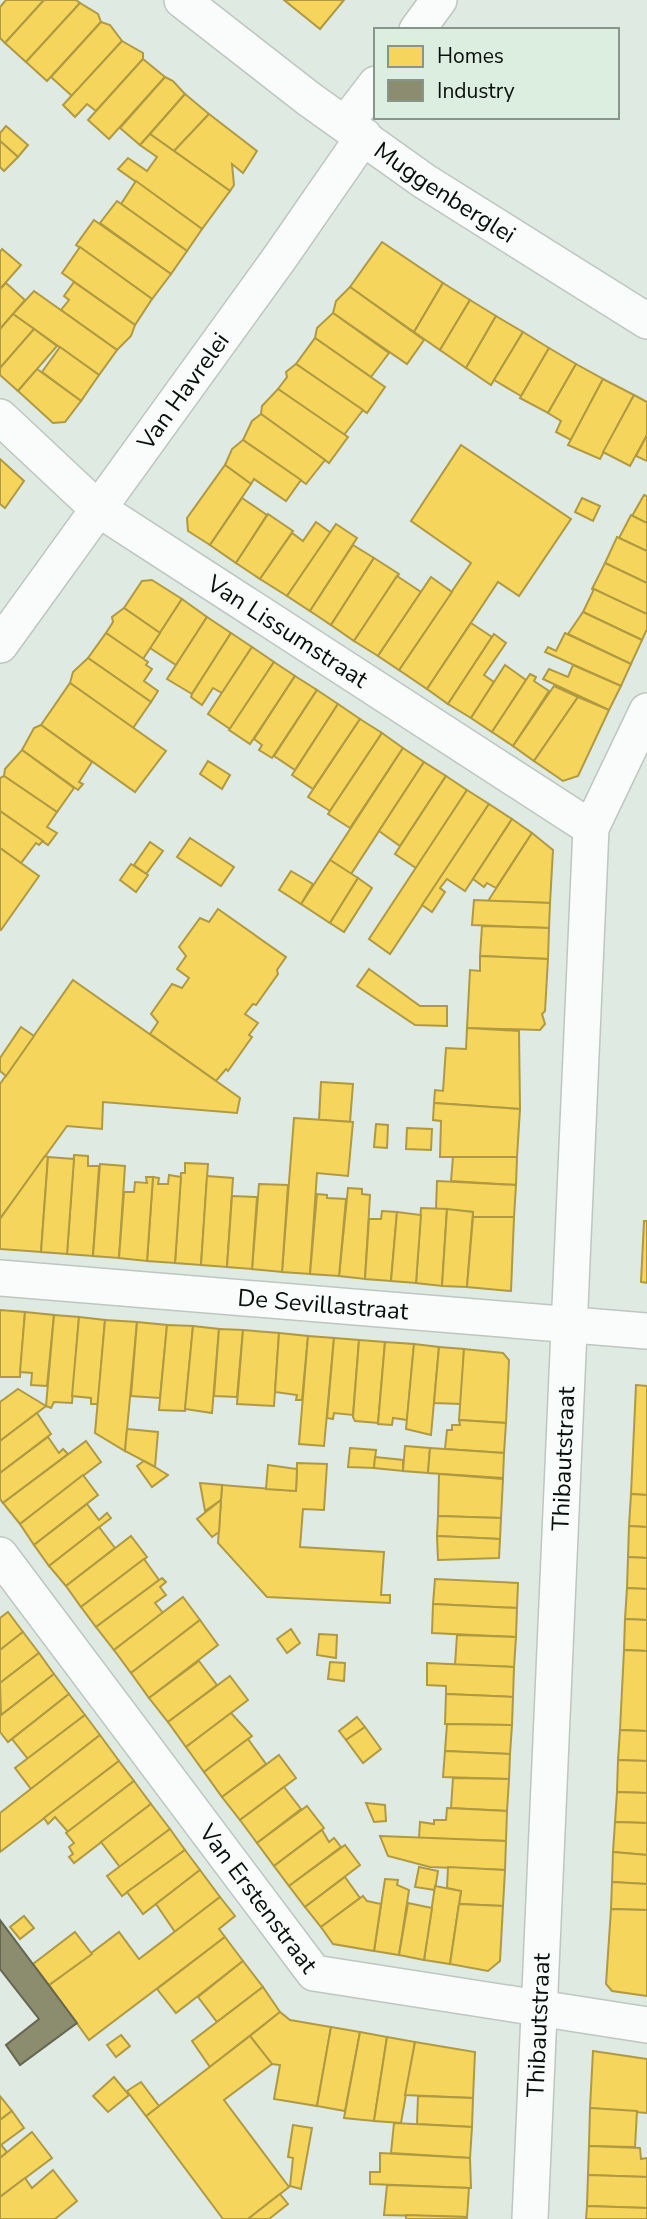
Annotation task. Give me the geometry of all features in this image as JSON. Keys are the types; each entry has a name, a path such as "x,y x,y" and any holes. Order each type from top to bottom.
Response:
{"street":[{"name":"Muggenberglei","path":"182,0 298,91 355,129 424,181 647,321"},
{"path":"418,28 439,0"},
{"name":"Van Havrelei","path":"0,645 281,256 355,129 374,88"},
{"name":"Van Lissumstraat","path":"0,417 97,508 590,828"},
{"name":"Thibautstraat","path":"530,2219 590,828 647,711"},
{"name":"De Sevillastraat","path":"0,1278 647,1331"},
{"name":"Van Erstenstraat","path":"0,1555 314,1973 647,2025"}],"building: Homes":[{"path":"6,0 44,0 5,43 0,38 0,7"},
{"path":"44,0 76,0 80,3 26,62 5,43"},
{"path":"284,0 344,0 320,29"},
{"path":"80,3 98,14 101,22 47,81 26,62"},
{"path":"101,22 110,25 122,41 72,96 51,77"},
{"path":"122,41 143,53 143,59 96,111 87,104 75,117 63,105"},
{"path":"143,59 165,77 109,139 88,120"},
{"path":"165,77 173,81 185,94 140,145 120,128"},
{"path":"185,94 209,114 174,151 150,134"},
{"path":"209,114 257,151 243,173 232,164 234,185 230,191 174,151"},
{"path":"6,126 28,145 18,157 0,141 0,133"},
{"path":"150,134 230,191 202,229 118,169 128,158 147,171 157,157 140,145"},
{"path":"0,141 18,157 4,171 0,167"},
{"path":"136,181 202,229 187,251 121,204"},
{"path":"117,201 187,251 171,274 100,223"},
{"path":"94,220 171,274 152,299 76,245"},
{"path":"382,242 443,283 414,332 350,287"},
{"path":"80,247 152,299 135,325 62,273"},
{"path":"2,249 21,265 0,289 0,252"},
{"path":"74,282 135,325 131,336 117,350 61,310 69,300 64,296"},
{"path":"6,283 25,300 0,329 0,289"},
{"path":"443,283 470,300 440,350 414,332"},
{"path":"350,287 424,340 407,364 333,313 336,301"},
{"path":"34,291 117,350 99,375 13,314"},
{"path":"470,300 496,316 466,368 440,350"},
{"path":"333,313 389,353 371,377 315,338 317,328"},
{"path":"13,314 34,329 0,368 0,329"},
{"path":"496,316 523,332 491,385 466,368"},
{"path":"34,329 57,346 18,391 0,375 0,368"},
{"path":"523,332 549,348 521,396 494,380"},
{"path":"315,338 385,387 367,413 296,364"},
{"path":"60,347 99,375 81,401 42,372"},
{"path":"549,348 576,364 548,413 520,398"},
{"path":"296,364 363,410 344,435 278,389 287,377 286,372"},
{"path":"576,364 603,379 571,440 556,432 561,421 548,413"},
{"path":"37,369 81,401 65,422 53,423 18,391"},
{"path":"603,379 634,395 600,459 568,445"},
{"path":"278,389 348,437 329,463 261,414 262,406"},
{"path":"634,395 647,402 647,435 630,466 603,452"},
{"path":"261,414 325,460 306,484 243,440 252,421"},
{"path":"647,435 647,461 636,456"},
{"path":"243,440 301,480 286,501 254,479 251,484 225,465 232,449"},
{"path":"461,445 571,519 519,596 498,582 427,689 399,670 471,563 411,521"},
{"path":"0,459 24,481 5,508 0,504"},
{"path":"225,465 251,484 210,545 188,531 187,518"},
{"path":"644,495 647,496 647,523 632,516"},
{"path":"242,498 267,515 236,563 210,545"},
{"path":"582,498 600,506 593,521 575,512"},
{"path":"268,514 293,531 260,579 236,563"},
{"path":"631,515 647,523 647,551 619,538"},
{"path":"316,522 331,533 287,596 260,579 292,533 303,541"},
{"path":"336,524 357,538 310,611 287,596"},
{"path":"617,537 647,551 647,583 605,563"},
{"path":"353,545 374,558 331,625 310,611"},
{"path":"374,558 399,574 354,641 331,625"},
{"path":"605,563 647,583 647,614 592,589"},
{"path":"397,576 421,592 378,656 354,641"},
{"path":"431,577 452,592 399,670 378,656"},
{"path":"152,580 182,599 160,633 124,608 142,581"},
{"path":"594,589 647,614 647,629 642,640 583,612"},
{"path":"182,599 207,617 176,665 150,648"},
{"path":"124,608 160,633 143,659 106,633 113,622 112,617"},
{"path":"583,612 642,640 631,664 568,634"},
{"path":"207,617 231,633 192,694 167,679"},
{"path":"471,623 492,637 448,704 427,689"},
{"path":"106,633 148,662 146,665 152,669 144,681 158,691 151,702 88,658"},
{"path":"231,633 252,647 222,693 213,688 202,705 191,697 192,694"},
{"path":"565,633 631,664 621,686 545,652 548,647 556,651"},
{"path":"494,634 506,643 484,675 494,682 471,718 448,704"},
{"path":"252,647 274,662 230,729 208,714"},
{"path":"88,658 151,702 133,728 70,683 73,672"},
{"path":"274,662 295,676 250,744 229,730"},
{"path":"505,665 526,680 492,732 471,718"},
{"path":"573,665 621,686 609,710 543,679 549,669 568,677"},
{"path":"530,674 536,677 534,681 549,691 513,746 492,732"},
{"path":"295,676 317,690 272,758 259,750 262,745 254,739"},
{"path":"70,683 166,751 135,792 41,725"},
{"path":"554,686 578,697 534,761 513,746"},
{"path":"317,690 338,704 295,770 274,756"},
{"path":"578,697 609,710 578,776 563,781 534,761"},
{"path":"338,704 360,719 313,789 292,775"},
{"path":"360,719 382,733 330,811 308,797"},
{"path":"41,725 92,762 79,782 83,784 78,790 22,750 34,728"},
{"path":"382,733 403,748 350,828 328,814"},
{"path":"403,748 424,762 351,874 330,860"},
{"path":"22,750 74,788 57,812 4,776 5,769"},
{"path":"208,761 230,775 222,789 200,774"},
{"path":"424,762 446,776 400,846 379,831"},
{"path":"4,776 57,812 47,827 57,833 48,845 0,811 0,778"},
{"path":"446,776 467,790 416,868 395,854"},
{"path":"467,790 489,804 390,954 369,939"},
{"path":"489,804 512,819 465,891 447,879 440,888 445,892 432,912 422,905"},
{"path":"0,811 43,841 39,845 36,843 21,863 0,848"},
{"path":"512,819 532,833 496,888 487,883 484,887 473,879"},
{"path":"532,833 553,850 550,903 488,901"},
{"path":"190,838 234,867 221,886 177,857"},
{"path":"150,842 163,851 146,874 134,865"},
{"path":"0,848 39,876 1,930 0,929"},
{"path":"330,860 358,878 330,923 301,904"},
{"path":"131,864 148,875 136,892 120,880"},
{"path":"291,871 313,884 301,904 279,890"},
{"path":"358,878 372,888 344,932 330,923"},
{"path":"474,900 550,903 549,928 472,925"},
{"path":"218,909 286,957 277,970 278,974 256,1005 253,1004 245,1014 258,1023 249,1035 252,1037 228,1071 226,1069 216,1081 150,1034 158,1022 151,1014 172,984 182,988 189,978 177,969 186,956 179,947 200,918 209,922"},
{"path":"482,926 549,928 548,959 480,956"},
{"path":"480,956 548,959 545,1011 542,1014 545,1024 540,1030 467,1028 470,970 480,971"},
{"path":"369,969 420,1006 447,1006 447,1026 415,1025 357,986"},
{"path":"73,980 240,1098 237,1113 103,1102 102,1129 67,1126 0,1219 0,1084"},
{"path":"21,1027 34,1036 6,1076 0,1071 0,1058"},
{"path":"467,1028 519,1031 520,1109 434,1103 435,1090 443,1091 446,1048 466,1049"},
{"path":"321,1082 353,1084 350,1122 319,1120"},
{"path":"434,1103 520,1109 517,1157 440,1157 441,1121 433,1120"},
{"path":"294,1118 353,1122 348,1176 317,1173 310,1274 282,1272"},
{"path":"376,1124 388,1125 387,1148 374,1147"},
{"path":"407,1128 432,1129 431,1150 406,1149"},
{"path":"74,1155 88,1156 88,1166 99,1166 93,1256 67,1254"},
{"path":"45,1156 48,1157 41,1252 0,1249 0,1219"},
{"path":"48,1157 74,1159 67,1254 41,1252"},
{"path":"453,1157 517,1157 516,1185 451,1181"},
{"path":"185,1163 208,1164 201,1265 175,1263 181,1173 185,1173"},
{"path":"100,1164 125,1166 119,1258 93,1256"},
{"path":"169,1175 181,1177 175,1263 147,1261 153,1177 159,1178 158,1184 168,1184"},
{"path":"207,1176 233,1178 227,1267 201,1265"},
{"path":"146,1177 153,1177 147,1261 119,1258 124,1192 134,1192 135,1182 147,1183"},
{"path":"437,1181 516,1185 514,1217 473,1217 473,1212 436,1209"},
{"path":"259,1184 288,1185 282,1272 252,1269"},
{"path":"348,1188 362,1189 362,1194 370,1195 365,1279 339,1276"},
{"path":"317,1194 327,1195 327,1198 346,1199 339,1276 310,1274"},
{"path":"232,1196 257,1197 252,1269 227,1267"},
{"path":"421,1208 447,1209 442,1286 416,1283"},
{"path":"447,1209 473,1212 467,1287 442,1286"},
{"path":"382,1211 397,1212 391,1281 365,1279 369,1219 381,1219"},
{"path":"397,1212 421,1215 416,1283 391,1281"},
{"path":"473,1217 514,1217 511,1291 467,1287"},
{"path":"644,1221 647,1221 647,1283 641,1282"},
{"path":"0,1310 25,1312 20,1377 0,1377"},
{"path":"25,1312 54,1315 47,1386 31,1385 32,1373 20,1372"},
{"path":"54,1315 79,1317 72,1403 54,1402 51,1408 46,1406"},
{"path":"79,1317 105,1320 98,1404 91,1404 91,1398 72,1396"},
{"path":"105,1320 137,1322 125,1451 95,1433"},
{"path":"137,1322 167,1325 160,1398 131,1396"},
{"path":"167,1325 193,1326 185,1411 159,1410"},
{"path":"193,1326 219,1329 212,1413 185,1409"},
{"path":"219,1329 243,1330 237,1397 214,1396"},
{"path":"243,1330 279,1333 274,1406 237,1404"},
{"path":"279,1333 308,1336 302,1400 296,1400 297,1395 275,1392"},
{"path":"308,1336 334,1338 324,1446 299,1444"},
{"path":"334,1338 359,1340 353,1415 334,1413 333,1419 327,1418"},
{"path":"359,1340 385,1342 378,1423 355,1421 353,1417"},
{"path":"385,1342 414,1344 407,1420 393,1418 392,1425 378,1424"},
{"path":"414,1344 439,1347 431,1435 406,1429"},
{"path":"439,1347 464,1349 461,1404 434,1403"},
{"path":"464,1349 503,1353 509,1360 506,1423 459,1420"},
{"path":"636,1385 647,1386 647,1495 631,1494"},
{"path":"18,1389 46,1406 0,1441 0,1402"},
{"path":"37,1413 51,1434 0,1473 0,1441"},
{"path":"459,1420 506,1423 504,1453 445,1449 447,1430 452,1430 452,1425 460,1425"},
{"path":"127,1429 158,1432 155,1467 125,1451"},
{"path":"48,1437 59,1453 63,1449 68,1454 3,1503 0,1499 0,1473"},
{"path":"86,1441 101,1462 20,1524 3,1503"},
{"path":"405,1446 430,1448 428,1473 403,1471"},
{"path":"350,1448 376,1450 374,1468 348,1467"},
{"path":"430,1448 504,1453 503,1478 428,1473"},
{"path":"375,1457 403,1460 403,1471 374,1468"},
{"path":"144,1461 168,1475 152,1487 137,1466"},
{"path":"297,1463 327,1464 324,1510 303,1509 300,1547 384,1552 381,1595 390,1595 390,1603 267,1597 218,1543 222,1485 296,1491"},
{"path":"268,1465 297,1469 296,1491 266,1489"},
{"path":"439,1474 503,1479 501,1518 438,1516"},
{"path":"83,1475 98,1495 34,1545 20,1524"},
{"path":"200,1483 222,1485 221,1500 205,1511"},
{"path":"631,1494 647,1495 647,1527 629,1526"},
{"path":"221,1500 219,1532 212,1537 197,1519"},
{"path":"87,1504 99,1520 107,1513 111,1518 49,1566 34,1545"},
{"path":"438,1516 501,1518 500,1539 437,1536"},
{"path":"629,1526 647,1527 647,1558 628,1557"},
{"path":"99,1527 115,1548 66,1586 49,1566"},
{"path":"131,1536 147,1557 81,1607 66,1586"},
{"path":"437,1536 500,1539 499,1558 438,1560"},
{"path":"628,1557 647,1558 647,1589 627,1588"},
{"path":"144,1559 159,1580 96,1627 81,1607"},
{"path":"162,1578 166,1582 160,1587 166,1595 155,1603 163,1613 114,1650 96,1627"},
{"path":"435,1579 518,1583 517,1608 433,1604"},
{"path":"627,1588 647,1589 647,1620 625,1619"},
{"path":"183,1597 200,1620 131,1673 114,1650"},
{"path":"433,1604 517,1608 516,1637 432,1633"},
{"path":"8,1612 23,1632 0,1650 0,1618"},
{"path":"625,1619 647,1620 647,1651 624,1650"},
{"path":"200,1620 218,1645 149,1698 131,1673"},
{"path":"291,1629 300,1643 287,1653 277,1639"},
{"path":"23,1632 39,1653 0,1683 0,1650"},
{"path":"319,1634 337,1635 336,1658 317,1655"},
{"path":"457,1635 516,1637 514,1667 455,1665"},
{"path":"624,1650 647,1651 647,1731 620,1730"},
{"path":"39,1653 54,1674 1,1715 0,1683"},
{"path":"199,1661 217,1685 168,1722 149,1698"},
{"path":"330,1662 345,1663 344,1681 328,1679"},
{"path":"427,1663 514,1667 513,1697 446,1694 446,1686 427,1685"},
{"path":"54,1674 69,1694 8,1742 0,1732 0,1716"},
{"path":"230,1676 248,1700 186,1747 168,1722"},
{"path":"69,1694 85,1715 28,1759 12,1739"},
{"path":"446,1694 513,1697 512,1725 445,1724"},
{"path":"231,1713 252,1736 204,1772 186,1747"},
{"path":"85,1715 100,1735 31,1789 15,1768"},
{"path":"357,1717 365,1727 346,1740 339,1731"},
{"path":"447,1724 512,1725 510,1754 445,1751"},
{"path":"365,1727 381,1749 363,1763 346,1740"},
{"path":"620,1730 647,1731 647,1761 618,1760"},
{"path":"100,1735 119,1761 0,1852 0,1813"},
{"path":"248,1739 266,1764 222,1797 204,1772"},
{"path":"445,1751 510,1754 509,1779 443,1777"},
{"path":"279,1755 296,1778 240,1820 222,1797"},
{"path":"618,1760 647,1761 647,1793 617,1792"},
{"path":"119,1761 134,1781 68,1832 55,1817 48,1824 44,1818"},
{"path":"453,1778 509,1779 507,1811 451,1808"},
{"path":"134,1781 151,1804 74,1863 69,1857 73,1854 69,1847 74,1843 66,1833"},
{"path":"284,1787 301,1809 257,1843 240,1820"},
{"path":"617,1792 647,1793 647,1823 615,1822"},
{"path":"366,1803 385,1805 386,1821 374,1822"},
{"path":"151,1804 170,1829 120,1867 101,1842"},
{"path":"307,1806 324,1828 274,1866 257,1843"},
{"path":"447,1808 507,1811 506,1841 419,1838 420,1822 434,1824 434,1820 446,1820"},
{"path":"615,1822 647,1823 647,1855 613,1852"},
{"path":"170,1829 185,1850 122,1896 107,1876"},
{"path":"322,1830 329,1842 334,1838 341,1847 289,1886 274,1866"},
{"path":"380,1836 506,1841 505,1870 430,1867 388,1856"},
{"path":"345,1845 360,1865 305,1907 289,1886"},
{"path":"185,1850 200,1870 143,1914 127,1892"},
{"path":"613,1852 647,1855 647,1884 612,1882"},
{"path":"419,1867 438,1871 435,1890 415,1887"},
{"path":"448,1867 505,1870 503,1906 459,1904 461,1891 447,1888"},
{"path":"200,1870 220,1897 175,1932 156,1904"},
{"path":"345,1877 360,1898 321,1927 305,1907"},
{"path":"385,1879 398,1880 397,1885 409,1890 399,1955 374,1951"},
{"path":"612,1882 647,1884 647,1910 611,1909"},
{"path":"435,1886 461,1891 450,1964 424,1960"},
{"path":"363,1896 367,1901 381,1904 374,1951 333,1944 321,1927"},
{"path":"220,1897 235,1916 219,1929 225,1937 89,2040 49,1985 119,1932 139,1959"},
{"path":"408,1903 432,1908 424,1960 399,1955"},
{"path":"459,1904 503,1906 500,1961 488,1971 450,1964"},
{"path":"611,1909 647,1910 647,1996 612,1991 606,1984"},
{"path":"24,1916 34,1928 20,1939 10,1927"},
{"path":"75,1932 92,1954 49,1985 33,1964"},
{"path":"225,1937 243,1961 176,2013 157,1989"},
{"path":"243,1961 263,1987 217,2022 198,1997"},
{"path":"263,1987 280,2012 210,2067 192,2041"},
{"path":"280,2012 290,2020 331,2027 317,2106 274,2099 280,2065 272,2064 250,2036"},
{"path":"331,2027 360,2032 345,2111 317,2106"},
{"path":"360,2032 387,2037 374,2121 344,2118"},
{"path":"121,2035 130,2046 116,2057 107,2045"},
{"path":"250,2036 272,2064 224,2100 289,2187 248,2219 223,2219 146,2116"},
{"path":"387,2037 415,2042 401,2123 374,2121"},
{"path":"415,2042 475,2052 473,2098 405,2095"},
{"path":"593,2051 647,2059 647,2113 590,2108"},
{"path":"114,2077 129,2095 108,2112 93,2096"},
{"path":"141,2082 159,2106 146,2116 127,2091"},
{"path":"0,2096 12,2111 0,2120"},
{"path":"418,2096 473,2098 472,2127 417,2124"},
{"path":"590,2108 637,2111 635,2147 589,2146"},
{"path":"12,2111 24,2128 1,2145 7,2152 0,2158 0,2120"},
{"path":"394,2123 472,2127 470,2158 391,2153"},
{"path":"293,2125 312,2128 301,2189 290,2186 293,2158 288,2157"},
{"path":"32,2132 52,2158 0,2197 0,2158"},
{"path":"589,2146 640,2148 641,2159 647,2158 647,2177 588,2175"},
{"path":"380,2153 470,2158 471,2188 370,2184 370,2172 380,2172"},
{"path":"53,2170 77,2201 55,2219 0,2219 0,2197 25,2178 32,2188"},
{"path":"588,2175 647,2177 647,2208 587,2206"},
{"path":"387,2185 469,2188 467,2217 384,2215"},
{"path":"280,2194 288,2204 269,2219 248,2219"},
{"path":"587,2206 647,2208 647,2219 586,2219"},
{"path":"406,2215 467,2217 467,2219 406,2219"}],"building: Industry":[{"path":"0,1920 77,2023 20,2065 6,2045 39,2019 0,1969"}]}
